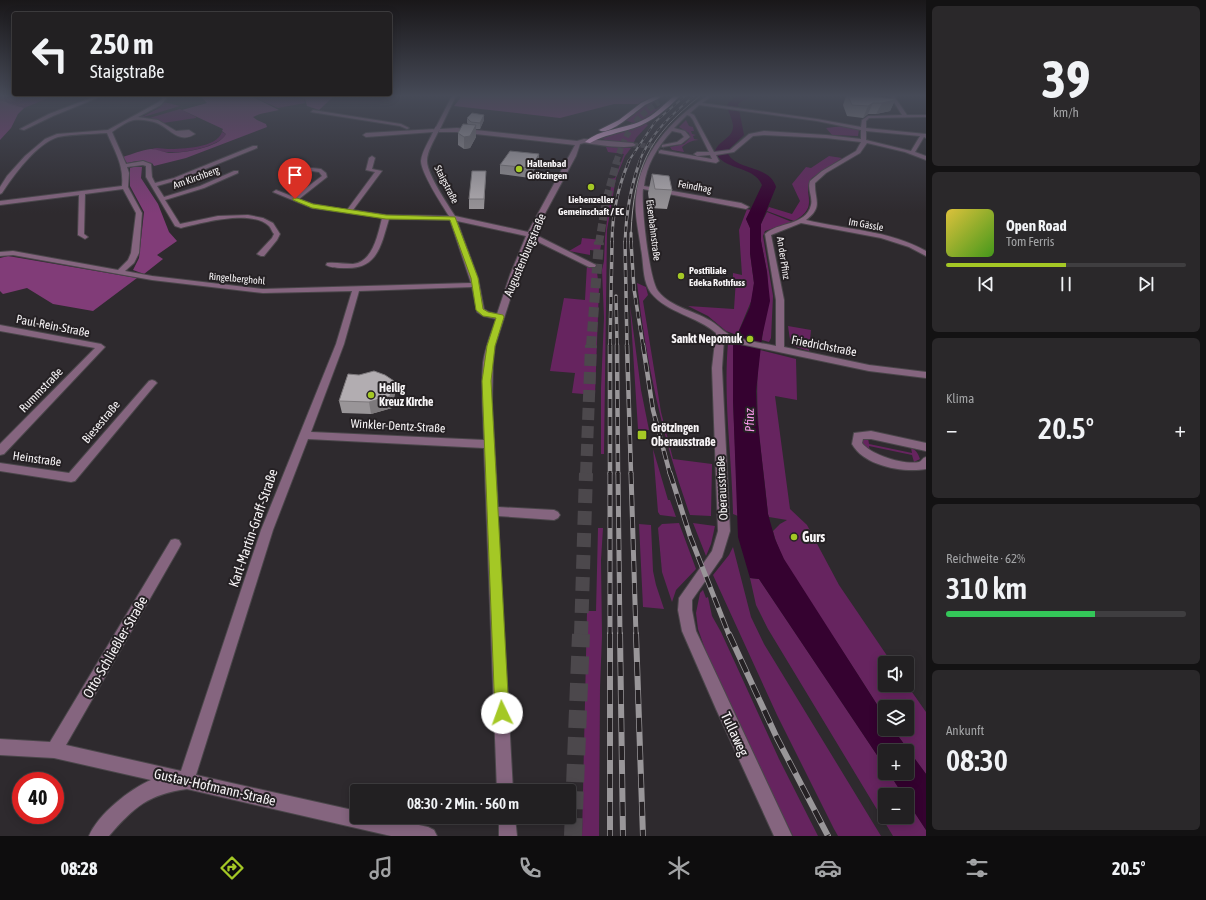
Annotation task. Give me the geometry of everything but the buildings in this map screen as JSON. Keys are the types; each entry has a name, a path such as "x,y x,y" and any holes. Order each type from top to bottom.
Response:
{"highway":[{"path":"584,143 596,135"},
{"path":"584,143 600,135"}],"street":[{"path":"0,192 9,177 27,156 47,140 57,136 67,135"},
{"path":"111,135 126,173 125,187 140,213 135,254 131,261 120,272"},
{"name":"Staigstraße","path":"434,135 427,149 424,160 425,166 439,195 453,218 476,285 480,310 486,314 500,317"},
{"path":"506,135 584,143 633,145"},
{"path":"600,135 599,139 606,143"},
{"name":"Eisenbahnstraße","path":"667,135 648,161 640,187 639,210 654,290 666,301 708,322 726,336"},
{"path":"664,146 679,143 687,137 685,135"},
{"path":"698,155 716,161 704,135"},
{"path":"661,152 698,155 730,152 747,137 754,135"},
{"path":"782,135 863,140 912,152 926,158"},
{"path":"801,222 814,207 811,185 815,178 858,152 864,143 863,135"},
{"path":"912,152 925,136"},
{"path":"584,143 615,144"},
{"name":"Augustenburgstraße","path":"505,784 487,387 488,363 495,331 514,275 530,235 573,156 584,143"},
{"name":"Am Kirchberg","path":"154,185 176,179 255,147"},
{"path":"348,212 379,171 370,170 372,158"},
{"name":"Am Kirchberg","path":"124,166 143,163 149,165 149,177 177,225 181,226 215,218 238,216 256,218 272,224 277,234 275,239 261,254"},
{"path":"286,166 321,171 325,176 295,199"},
{"name":"Am Kirchberg","path":"162,198 202,187 236,172"},
{"path":"0,203 125,187"},
{"name":"Feindhag","path":"640,187 746,207"},
{"path":"276,192 312,206 348,212 386,217 464,219 530,235 592,265"},
{"path":"82,193 81,234 85,237"},
{"path":"330,264 358,265 369,260 379,238 386,217"},
{"name":"Im Gässle","path":"801,222 897,240 926,254"},
{"name":"An der Pfinz","path":"780,350 780,300 768,234 774,230 801,222"},
{"name":"Ringelberghohl","path":"0,254 13,253 152,278 263,291 476,285"},
{"name":"Karl-Martin-Graff-Straße","path":"186,781 266,530 340,344 356,289"},
{"name":"Paul-Rein-Straße","path":"0,328 101,347"},
{"name":"Friedrichstraße","path":"726,336 780,350 869,368 926,375"},
{"name":"Oberausstraße","path":"689,631 685,610 686,598 718,554 724,531 717,368 726,336"},
{"name":"Rummstraße","path":"0,451 101,347"},
{"name":"Biesestraße","path":"71,478 152,383"},
{"name":"Winkler-Dentz-Straße","path":"304,435 490,444"},
{"path":"871,435 926,448 924,453 926,460 925,465 912,466 874,457 861,451 856,440 858,436 871,435"},
{"name":"Heinstraße","path":"0,467 71,478"},
{"path":"493,510 554,515"},
{"name":"Otto-Schließler-Straße","path":"54,750 175,544"},
{"name":"Tullaweg","path":"689,631 724,711 783,836"},
{"name":"Gustav-Hofmann-Straße","path":"0,748 54,750 428,836"},
{"path":"98,836 109,822 130,803 152,789 186,781"},
{"path":"507,824 508,836"}],"shaded area":[{"path":"0,135 5,135 0,140"},
{"path":"220,135 225,135 216,143 190,151 163,152 152,149 182,149 206,144"},
{"path":"225,135 246,135 186,158 154,166 152,163 137,161 127,163 123,157 151,149 169,153 200,149 222,139"},
{"path":"610,135 639,135 633,144 607,141 601,138"},
{"path":"689,135 696,135 693,136 694,139 699,140 690,142 682,147 684,152 672,150 670,147 684,144 690,138"},
{"path":"832,135 858,135 858,136"},
{"path":"606,147 631,148 625,156 616,178 607,230 604,454 601,454 601,388 604,318 602,270 611,186 608,179 615,178 624,154 608,152"},
{"path":"829,156 842,158 812,178 808,189 809,205 807,210 802,215 794,221 767,211 769,207 792,214 800,201 792,184 806,167 811,168"},
{"path":"142,167 141,178 158,204 169,232 177,241 157,255 163,259 144,274 133,270 139,258 144,212 130,186 130,168"},
{"path":"747,209 751,210 746,219 750,228 750,253 754,283 752,299 737,335 726,331 708,316 688,306 734,309 736,279 733,279 733,273 742,275 739,230"},
{"path":"767,212 792,222 765,231 763,236 773,296 771,338 769,342 762,340 768,286 761,241 761,224"},
{"path":"582,238 602,240 600,251 590,250 590,255 569,251 581,244"},
{"path":"8,256 137,278 93,311 53,304 27,288 3,294 0,291 0,258"},
{"path":"587,264 597,272 599,288 595,395 572,393 575,373 550,371 564,298 585,300"},
{"path":"637,283 646,287 648,295 643,301 661,412 673,459 712,464 711,516 690,515 680,487 657,400 645,342"},
{"path":"630,305 641,390 649,430 638,429"},
{"path":"788,326 811,330 809,351 792,344"},
{"path":"728,343 733,344 733,400 738,516 733,514 727,407"},
{"path":"760,350 796,359 797,400 775,396 790,509 807,525 839,585 887,656 878,656 878,692 912,692 926,712 926,774 914,758 914,744 904,744 898,736 914,736 914,700 878,700 878,706 795,580 782,556 773,531 787,520 769,517 768,514 759,432 757,391"},
{"path":"864,438 868,438 869,444 912,453 911,448 917,452 920,459 914,462 912,455 869,446 870,452 862,444 862,440"},
{"path":"653,449 668,500 670,500 676,517 660,515 658,512"},
{"path":"679,523 696,569 676,590 672,602 662,572 658,528 662,524"},
{"path":"693,523 715,526 711,544 706,556"},
{"path":"639,524 651,525 653,571 664,609 643,607"},
{"path":"598,528 603,528 601,560 602,636 600,688 599,836 582,836 587,611 596,611"},
{"path":"733,547 751,617 764,644 881,836 838,836 834,829 777,715 713,575 729,555"},
{"path":"750,578 759,579 878,757 878,780 893,780 899,788 878,788 878,811 768,629 756,605"},
{"path":"703,590 706,598 708,597 712,616 721,632 779,759 818,836 793,836 718,686 698,629 696,613 700,593"},
{"path":"914,812 926,830 926,836 893,836 886,824 914,824"}],"water":[{"name":"Pfinz","path":"730,135 744,135 729,149 728,154 739,163 761,171 767,175 773,180 776,187 761,224 761,241 767,272 770,301 762,337 756,391 757,416 768,514 775,539 784,559 878,706 878,736 898,736 904,744 878,744 878,757 759,579 750,578 738,537 733,400 733,344 750,307 754,283 750,253 750,228 746,219 762,185 752,174 724,162 715,151"},
{"path":"914,758 926,774 926,830 914,812 914,788 899,788 893,780 914,780"}],"tunnel":[{"path":"616,162 627,135"},
{"path":"633,145 664,146"},
{"path":"599,243 606,201 617,161"},
{"path":"591,346 599,242"},
{"path":"586,474 591,345"},
{"path":"581,635 586,473"},
{"path":"573,836 581,634"}],"tram line":[{"path":"631,233 633,210 640,171 647,155 660,135"}],"railway":[{"path":"628,162 646,135"},
{"path":"639,162 654,135"},
{"path":"612,243 616,201 629,161"},
{"path":"625,243 629,201 640,161"},
{"path":"631,233 631,242"},
{"path":"610,346 612,242"},
{"path":"631,242 634,289 643,346"},
{"path":"625,243 627,346"},
{"path":"616,296 617,346"},
{"path":"617,345 618,474"},
{"path":"627,345 631,474"},
{"path":"643,345 653,410 670,474"},
{"path":"610,346 610,836"},
{"path":"618,473 620,635"},
{"path":"631,473 636,635"},
{"path":"670,473 690,536 729,635"},
{"path":"620,634 623,836"},
{"path":"636,634 643,836"},
{"path":"729,634 777,738 828,836"}],"place":[{"name":"Hallenbad Grötzingen","path":"519,169"},
{"name":"Liebenzeller Gemeinschaft / EC","path":"591,187"},
{"name":"Postfiliale Edeka Rothfuss","path":"681,276"},
{"name":"Sankt Nepomuk","path":"750,339"},
{"name":"Heilig Kreuz Kirche","path":"371,395"},
{"name":"Grötzingen Oberausstraße","path":"642,435"},
{"name":"Gurs","path":"794,537"}],"route":[{"path":"295,199 312,206 386,217 453,218 474,278 480,310 486,314 500,317 491,346 488,363 487,402 502,713"}]}
